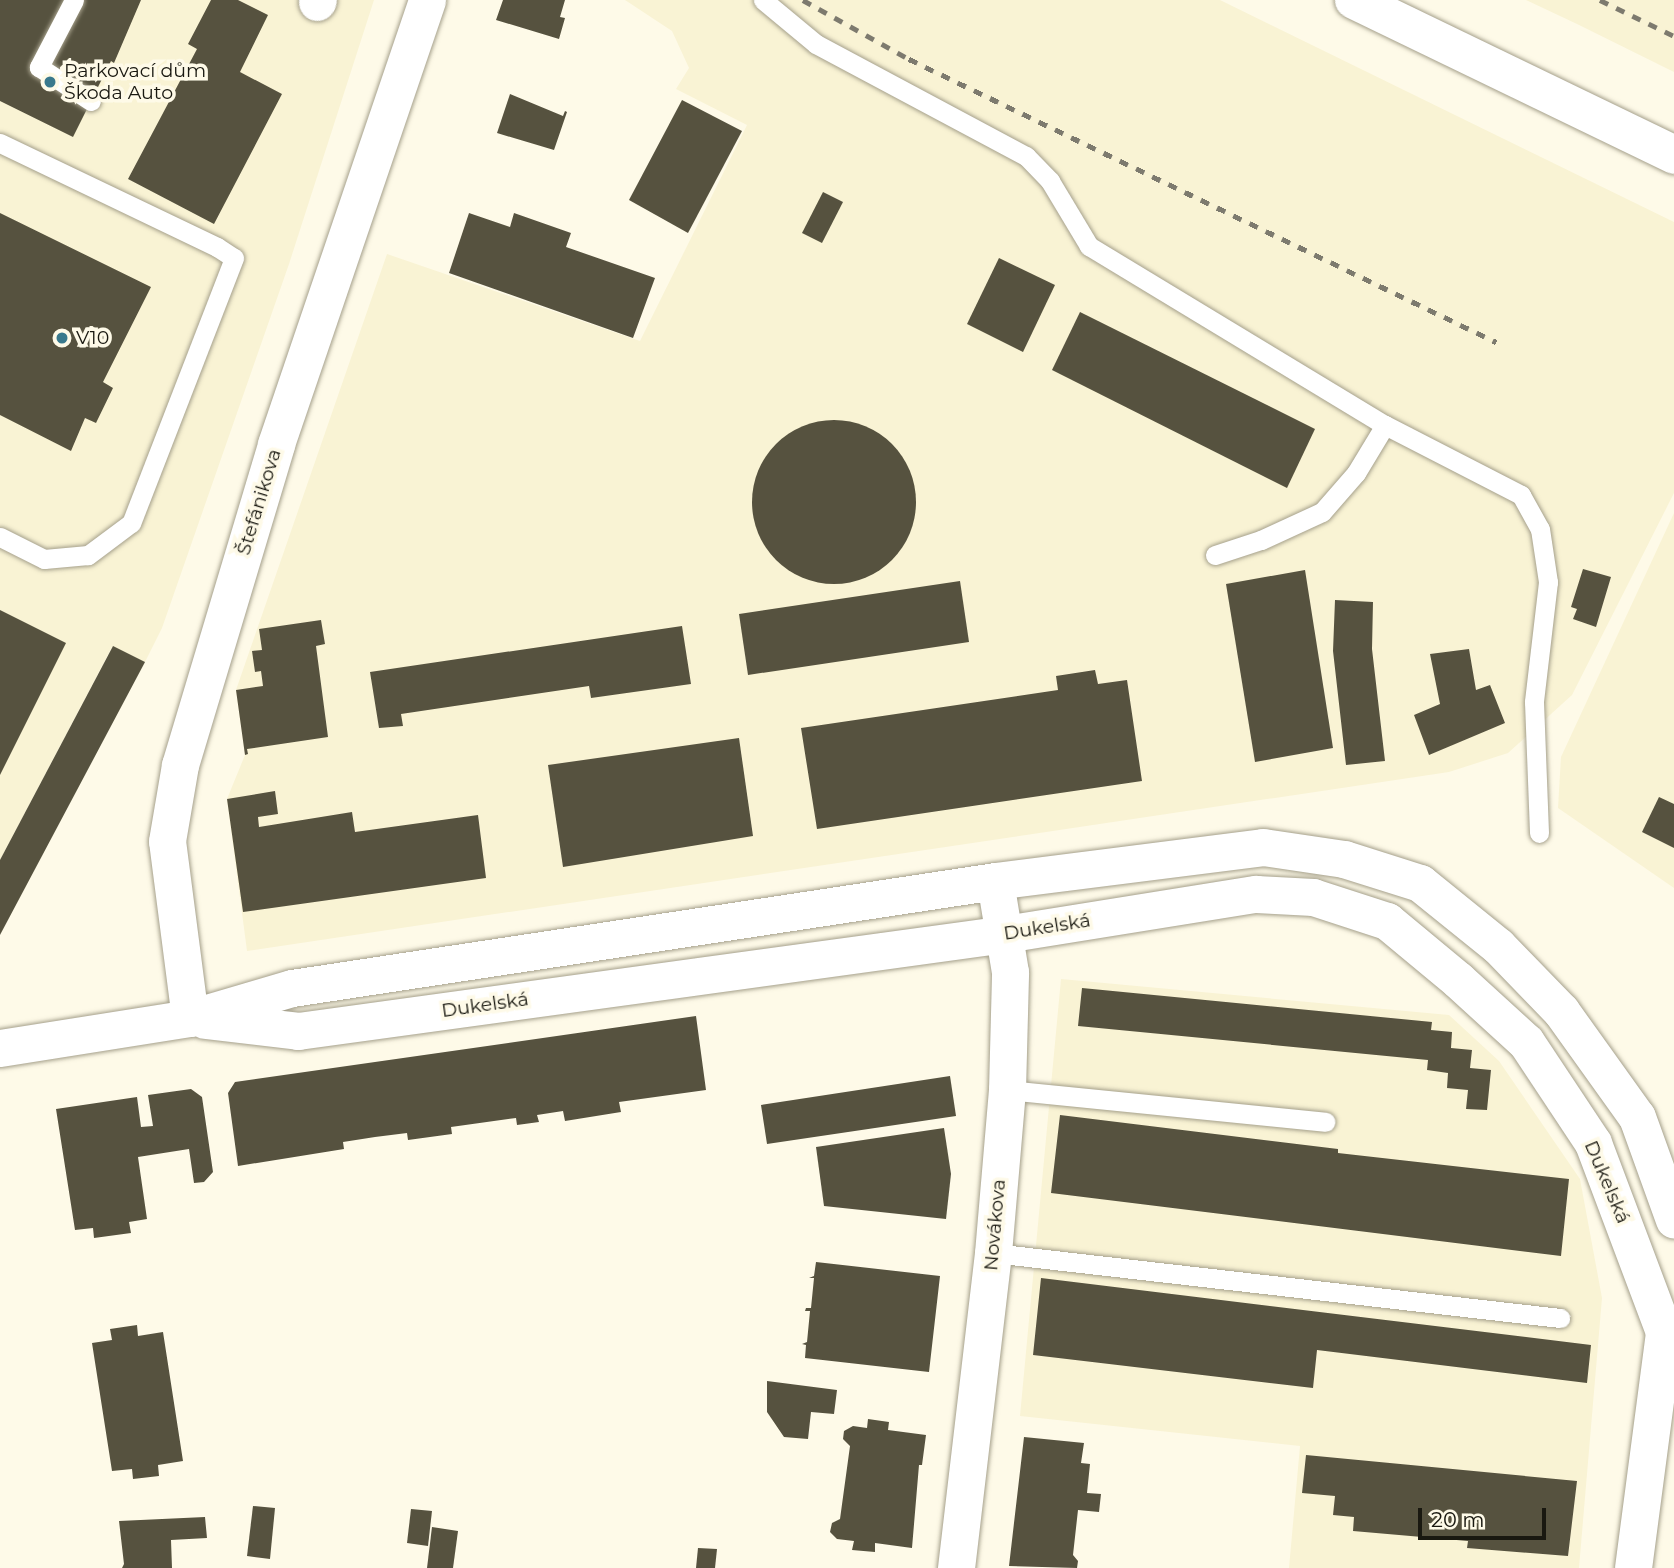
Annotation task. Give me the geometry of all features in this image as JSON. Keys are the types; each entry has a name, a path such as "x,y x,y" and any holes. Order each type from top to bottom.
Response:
{"street":[{"name":"Štefánikova","path":"190,1018 167,841 180,765 276,444 427,0"},
{"path":"1354,0 1674,155"},
{"name":"Dukelská","path":"0,1048 190,1018 292,988 995,881 1263,847 1344,859 1420,883 1498,946 1562,1010 1637,1117 1674,1220"},
{"name":"Novákova","path":"956,1568 993,1254 1007,1090 1010,972 995,881"},
{"name":"Dukelská","path":"190,1018 298,1031 1005,934 1256,894 1313,897 1387,922 1458,980 1526,1042 1593,1143 1669,1335"},
{"path":"1633,1568 1669,1335"}],"lane":[{"path":"74,0 39,67 91,101"},
{"path":"763,0 816,44 1026,156 1050,181 1089,246 1385,425 1521,495 1540,529 1548,582 1534,702 1539,833"},
{"path":"0,143 217,247 234,258 131,523 88,555 44,559 0,537"},
{"path":"1215,555 1261,540 1322,512 1356,473 1385,425"},
{"path":"1007,1090 1325,1122"},
{"path":"993,1254 1560,1318"}],"shaded area":[{"path":"0,0 374,0 289,264 162,628 145,662 112,647 0,860"},
{"path":"625,0 1220,0 1674,222 1674,493 1572,695 1508,753 1449,772 247,951 227,799 245,755 236,690 387,254 640,341 747,125 676,89 689,68 672,31"},
{"path":"1526,0 1674,0 1674,72 1577,24"},
{"path":"1674,513 1674,888 1558,808 1561,757"},
{"path":"1061,979 1449,1015 1499,1061 1580,1179 1602,1298 1579,1568 1289,1568 1300,1446 1020,1416"}],"building":[{"name":"Parkovací dům Škoda Auto","path":"0,0 141,0 114,63 111,61 73,137 0,101"},
{"path":"211,0 238,0 268,15 240,72 282,94 214,224 128,179 197,49 188,44"},
{"path":"503,0 565,0 560,17 565,18 559,39 496,20"},
{"path":"510,94 563,116 565,111 567,112 554,150 497,133"},
{"path":"682,100 742,131 688,233 629,200"},
{"path":"823,192 843,202 822,243 802,233"},
{"name":"V10","path":"0,213 151,287 103,382 113,388 96,423 85,418 71,451 0,415"},
{"path":"469,213 510,227 514,213 571,233 566,247 655,278 633,338 449,273"},
{"path":"999,258 1055,285 1023,352 967,324"},
{"path":"1080,312 1315,429 1287,488 1052,370"},
{"path":"834,420 866,426 880,433 892,444 903,456 910,470 916,502 910,534 903,548 892,560 880,571 866,578 834,584 802,578 788,571 776,560 765,548 758,534 752,502 758,470 765,456 776,444 788,433 802,426"},
{"path":"1583,569 1611,577 1596,627 1573,619 1577,609 1571,607"},
{"path":"1305,570 1333,748 1255,762 1226,584"},
{"path":"960,581 969,642 748,675 739,614"},
{"path":"1335,600 1373,602 1372,649 1385,761 1346,765 1333,651"},
{"path":"0,610 66,643 0,775"},
{"path":"321,620 325,644 316,646 328,737 247,749 248,754 245,755 236,690 263,686 261,671 255,672 252,651 262,650 259,629"},
{"path":"682,626 691,684 591,698 589,686 401,714 403,726 379,728 370,672"},
{"path":"113,646 145,662 0,935 0,860"},
{"path":"1469,649 1476,690 1490,685 1505,723 1429,755 1414,715 1440,704 1430,654"},
{"path":"1095,670 1098,684 1127,680 1142,781 817,829 801,728 1058,690 1056,676"},
{"path":"739,738 753,836 563,867 548,765"},
{"path":"275,791 278,814 258,817 259,827 352,812 355,832 478,815 486,878 243,912 227,799"},
{"path":"1659,797 1674,804 1674,848 1642,832"},
{"path":"1082,988 1432,1022 1431,1030 1452,1032 1451,1048 1472,1050 1470,1068 1491,1070 1487,1110 1466,1109 1468,1090 1447,1088 1448,1073 1427,1070 1428,1060 1078,1026"},
{"path":"696,1016 706,1090 619,1102 621,1112 565,1121 563,1111 537,1115 539,1122 517,1125 516,1118 451,1127 452,1134 408,1140 407,1133 375,1137 343,1142 344,1149 238,1166 228,1093 235,1082"},
{"path":"950,1076 956,1116 767,1144 761,1105"},
{"path":"191,1089 202,1097 213,1172 204,1182 194,1183 189,1149 138,1157 147,1219 129,1222 131,1233 94,1238 93,1228 75,1230 56,1109 137,1097 141,1127 153,1126 148,1095"},
{"path":"1060,1115 1338,1149 1338,1153 1569,1179 1561,1256 1051,1193"},
{"path":"944,1128 951,1174 946,1219 824,1206 816,1147"},
{"path":"816,1262 940,1276 929,1372 805,1358 806,1345 802,1344 807,1342 810,1311 805,1311 806,1308 811,1308 814,1278 809,1278 814,1276"},
{"path":"1041,1278 1591,1345 1587,1383 1317,1350 1313,1388 1033,1355"},
{"path":"137,1325 138,1336 163,1332 183,1461 158,1465 159,1476 133,1479 132,1469 112,1471 92,1343 112,1340 110,1329"},
{"path":"767,1381 837,1390 834,1414 811,1412 808,1439 784,1437 767,1412"},
{"path":"868,1419 889,1422 888,1430 926,1435 922,1465 919,1465 912,1548 875,1543 875,1552 852,1550 854,1541 837,1539 830,1532 832,1523 840,1519 850,1446 843,1439 844,1431 853,1426 867,1428"},
{"path":"1024,1437 1084,1443 1081,1463 1090,1464 1087,1493 1101,1494 1099,1512 1078,1510 1073,1555 1078,1561 1077,1568 1009,1566"},
{"path":"1306,1455 1577,1481 1568,1556 1467,1548 1468,1541 1353,1531 1354,1517 1333,1515 1335,1496 1302,1493"},
{"path":"253,1506 275,1508 270,1559 247,1556"},
{"path":"411,1509 432,1511 428,1546 407,1543"},
{"path":"205,1517 207,1538 171,1540 172,1568 122,1568 124,1564 119,1521"},
{"path":"432,1527 458,1531 453,1568 427,1568"},
{"path":"698,1548 717,1549 715,1568 696,1568"}],"railway":[{"path":"803,0 909,59 1496,342"},
{"path":"1600,0 1674,36"}],"place":[{"name":"Parkovací dům Škoda Auto","path":"50,82"},
{"name":"V10","path":"62,338"}]}
